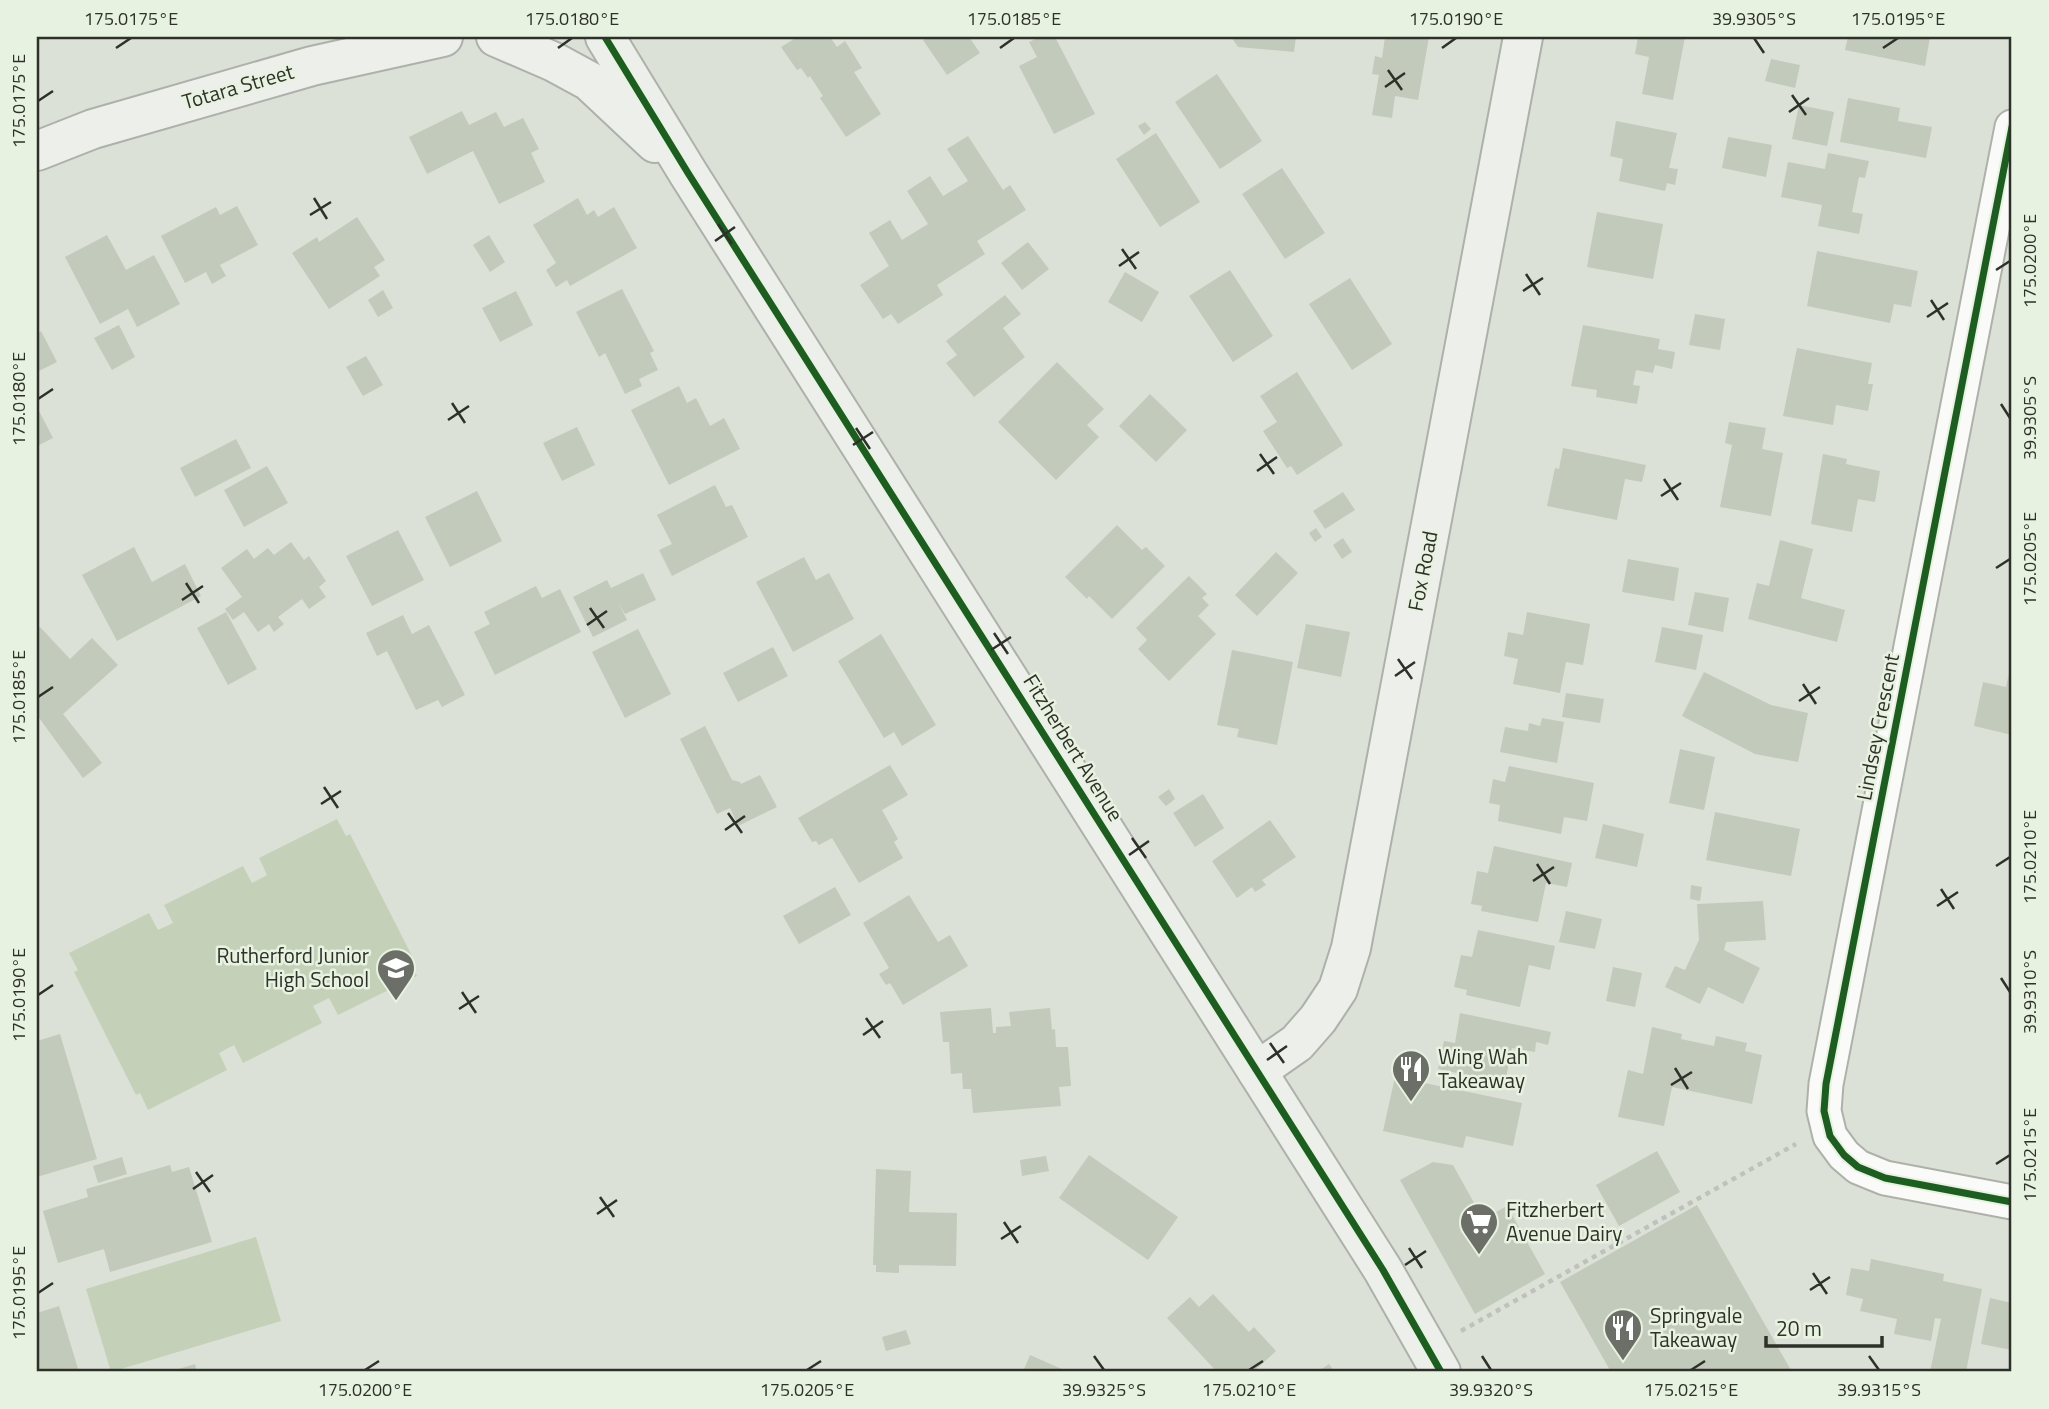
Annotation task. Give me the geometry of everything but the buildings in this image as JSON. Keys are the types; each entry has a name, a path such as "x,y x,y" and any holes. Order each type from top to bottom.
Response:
{"main road":[{"name":"Totara Street","path":"37,151 93,129 312,65 443,37"},
{"name":"Fitzherbert Avenue","path":"496,37 554,62 589,81 688,173"},
{"name":"Fitzherbert Avenue","path":"605,37 688,173 1383,1270 1435,1361"},
{"name":"Fox Road","path":"1257,1071 1297,1043 1318,1019 1338,989 1351,948 1523,37"}],"street":[{"name":"Lindsey Crescent","path":"2012,127 1826,1084 1824,1111 1830,1136 1844,1155 1858,1167 1885,1178 2012,1202"}],"path":[{"path":"1435,1361 1827,1127"}],"green space":[{"path":"337,819 346,836 350,834 412,956 408,959 417,976 338,1015 329,998 313,1006 322,1023 243,1063 234,1045 219,1053 227,1070 148,1110 140,1093 136,1095 74,972 78,970 69,953 149,913 158,930 173,923 164,905 243,866 252,883 267,875 259,858"},
{"path":"256,1237 281,1321 111,1372 86,1289"}],"cycle path":[{"path":"605,37 688,173 1383,1270 1441,1372"},
{"path":"2012,127 1826,1084 1824,1111 1830,1136 1844,1155 1858,1167 1885,1178 2012,1202"}],"place":[{"name":"Rutherford Junior High School","path":"396,1002"},
{"name":"Wing Wah Takeaway","path":"1411,1103"},
{"name":"Fitzherbert Avenue Dairy","path":"1479,1256"},
{"name":"Springvale Takeaway","path":"1623,1362"}]}
